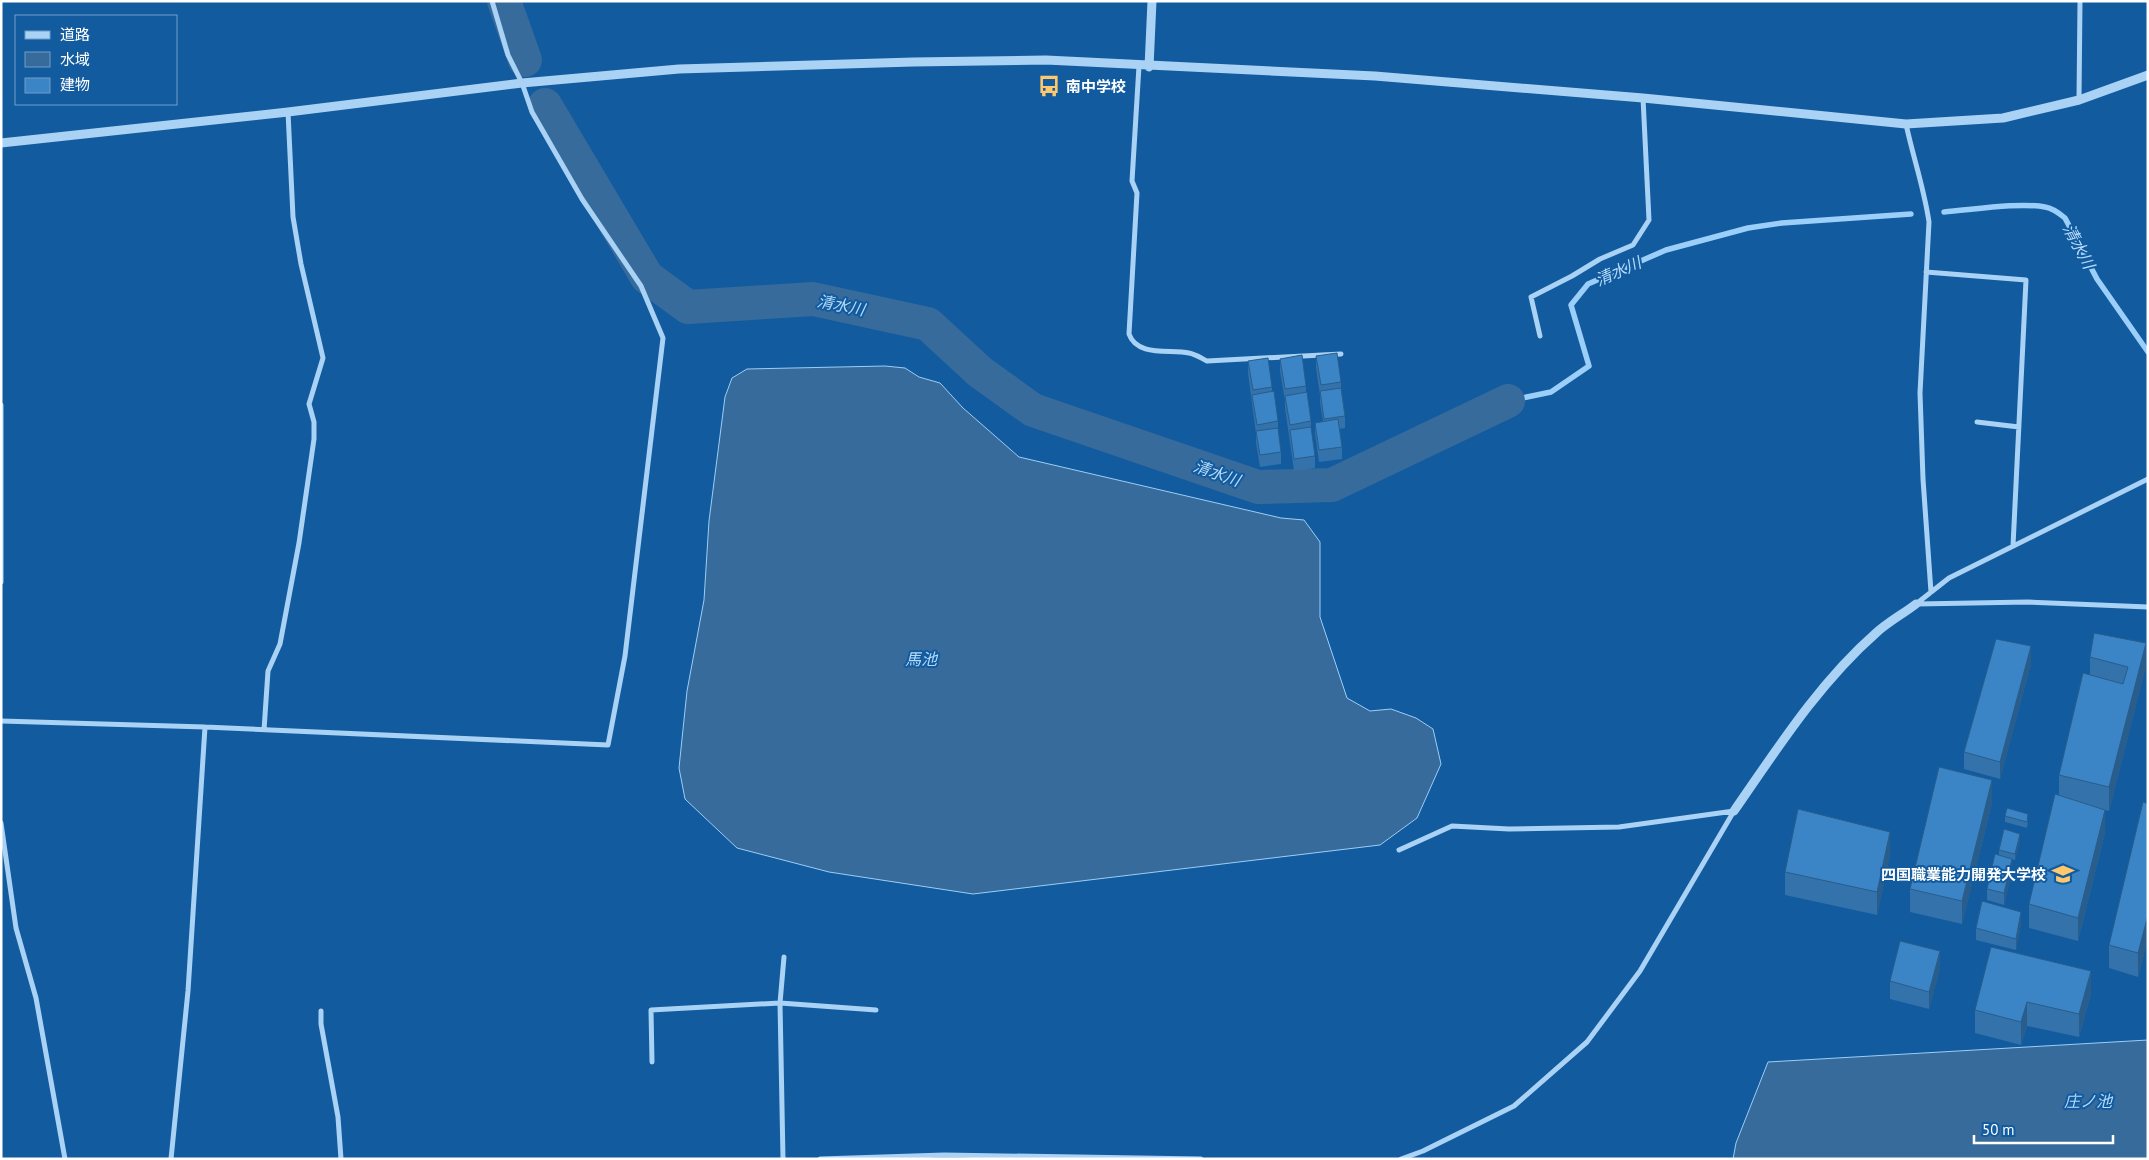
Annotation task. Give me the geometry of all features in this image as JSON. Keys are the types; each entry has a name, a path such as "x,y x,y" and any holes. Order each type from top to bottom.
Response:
{"street":[{"path":"1,721 205,727 608,745 625,656 663,338 641,286 582,199 532,112 522,83 508,55 492,1"},
{"path":"1149,66 1152,1"},
{"path":"2079,100 2080,1"},
{"path":"1,143 288,112 522,83 679,69 885,62 1046,60 1375,76 1643,98 1906,124 2003,118 2079,100 2148,75"},
{"path":"1140,66 1132,181 1136,192 1129,334 1132,342 1142,348 1191,353 1207,361 1341,354"},
{"path":"1540,336 1531,297 1600,259 1633,245 1649,220 1643,98"},
{"path":"264,730 268,671 280,644 299,543 314,439 314,422 309,404 323,358 301,264 293,217 288,112"},
{"path":"1906,124 1914,164 1925,195 1929,222 1920,393 1923,479 1932,592"},
{"path":"1926,272 2026,280 2013,546"},
{"path":"1,405 1,582"},
{"path":"1977,422 2019,427"},
{"path":"1401,1159 1423,1151 1514,1106 1587,1042 1640,971 1734,811 1786,737 1834,675 1876,633 1949,578 2148,479"},
{"path":"1916,604 2028,602 2148,607"},
{"path":"172,1159 188,991 205,727"},
{"path":"1398,850 1452,826 1509,829 1619,826 1734,811"},
{"path":"1,823 16,928 36,998 65,1159"},
{"path":"783,1159 780,1003 784,957"},
{"path":"652,1062 652,1010 780,1003 876,1010"},
{"path":"321,1011 321,1024 338,1117 341,1159"},
{"path":"820,1159 944,1154 1201,1159"}],"water":[{"name":"馬池","path":"885,366 905,368 919,377 940,383 963,408 1019,457 1281,518 1304,520 1320,542 1320,617 1347,698 1370,711 1391,709 1416,718 1433,729 1441,764 1417,818 1380,845 973,894 829,872 737,848 685,799 679,768 687,691 704,600 709,521 725,397 732,378 747,369"},
{"name":"庄ノ池","path":"2148,1040 2148,1159 1733,1159 1736,1143 1768,1062"}],"building":[{"path":"1337,353 1341,382 1321,385 1316,356"},
{"path":"1302,355 1306,386 1285,389 1280,359"},
{"path":"1268,358 1272,387 1253,390 1248,361"},
{"path":"1341,388 1345,416 1324,419 1320,391"},
{"path":"1274,391 1278,421 1257,425 1252,395"},
{"path":"1307,392 1311,421 1290,425 1285,396"},
{"path":"1338,419 1342,447 1319,450 1315,423"},
{"path":"1311,427 1315,456 1294,459 1290,430"},
{"path":"1278,428 1281,452 1260,455 1256,431"},
{"path":"2094,633 2146,643 2109,787 2059,775 2083,673 2123,684 2128,667 2090,657"},
{"path":"1996,639 2031,646 2000,762 1964,752"},
{"path":"1939,767 1992,780 1962,901 1910,889"},
{"path":"2055,794 2105,810 2078,918 2029,904"},
{"path":"2143,802 2148,804 2148,915 2138,953 2109,945"},
{"path":"2007,808 2028,814 2027,822 2005,816"},
{"path":"1798,809 1890,832 1877,892 1785,872"},
{"path":"2004,829 2020,834 2015,854 1999,850"},
{"path":"1995,854 2012,859 2004,893 1987,889"},
{"path":"1982,901 2021,912 2016,939 1976,928"},
{"path":"1900,941 1940,951 1929,992 1890,981"},
{"path":"1991,947 2091,971 2079,1014 2027,1002 2021,1022 1975,1010"}],"waterway":[{"name":"清水川","path":"504,1 525,60"},
{"name":"清水川","path":"545,105 647,277 688,307 813,299 928,324 980,372 1033,410 1258,487 1332,485 1508,401"},
{"name":"清水川","path":"1944,212 2022,205 2050,208 2058,213 2065,218 2097,279 2148,352"},
{"name":"清水川","path":"1508,401 1551,392 1589,366 1571,305 1588,284 1666,250 1748,228 1782,223 1911,214"}],"place":[{"name":"南中学校","path":"1049,86"},
{"name":"四国職業能力開発大学校","path":"2063,874"}]}
